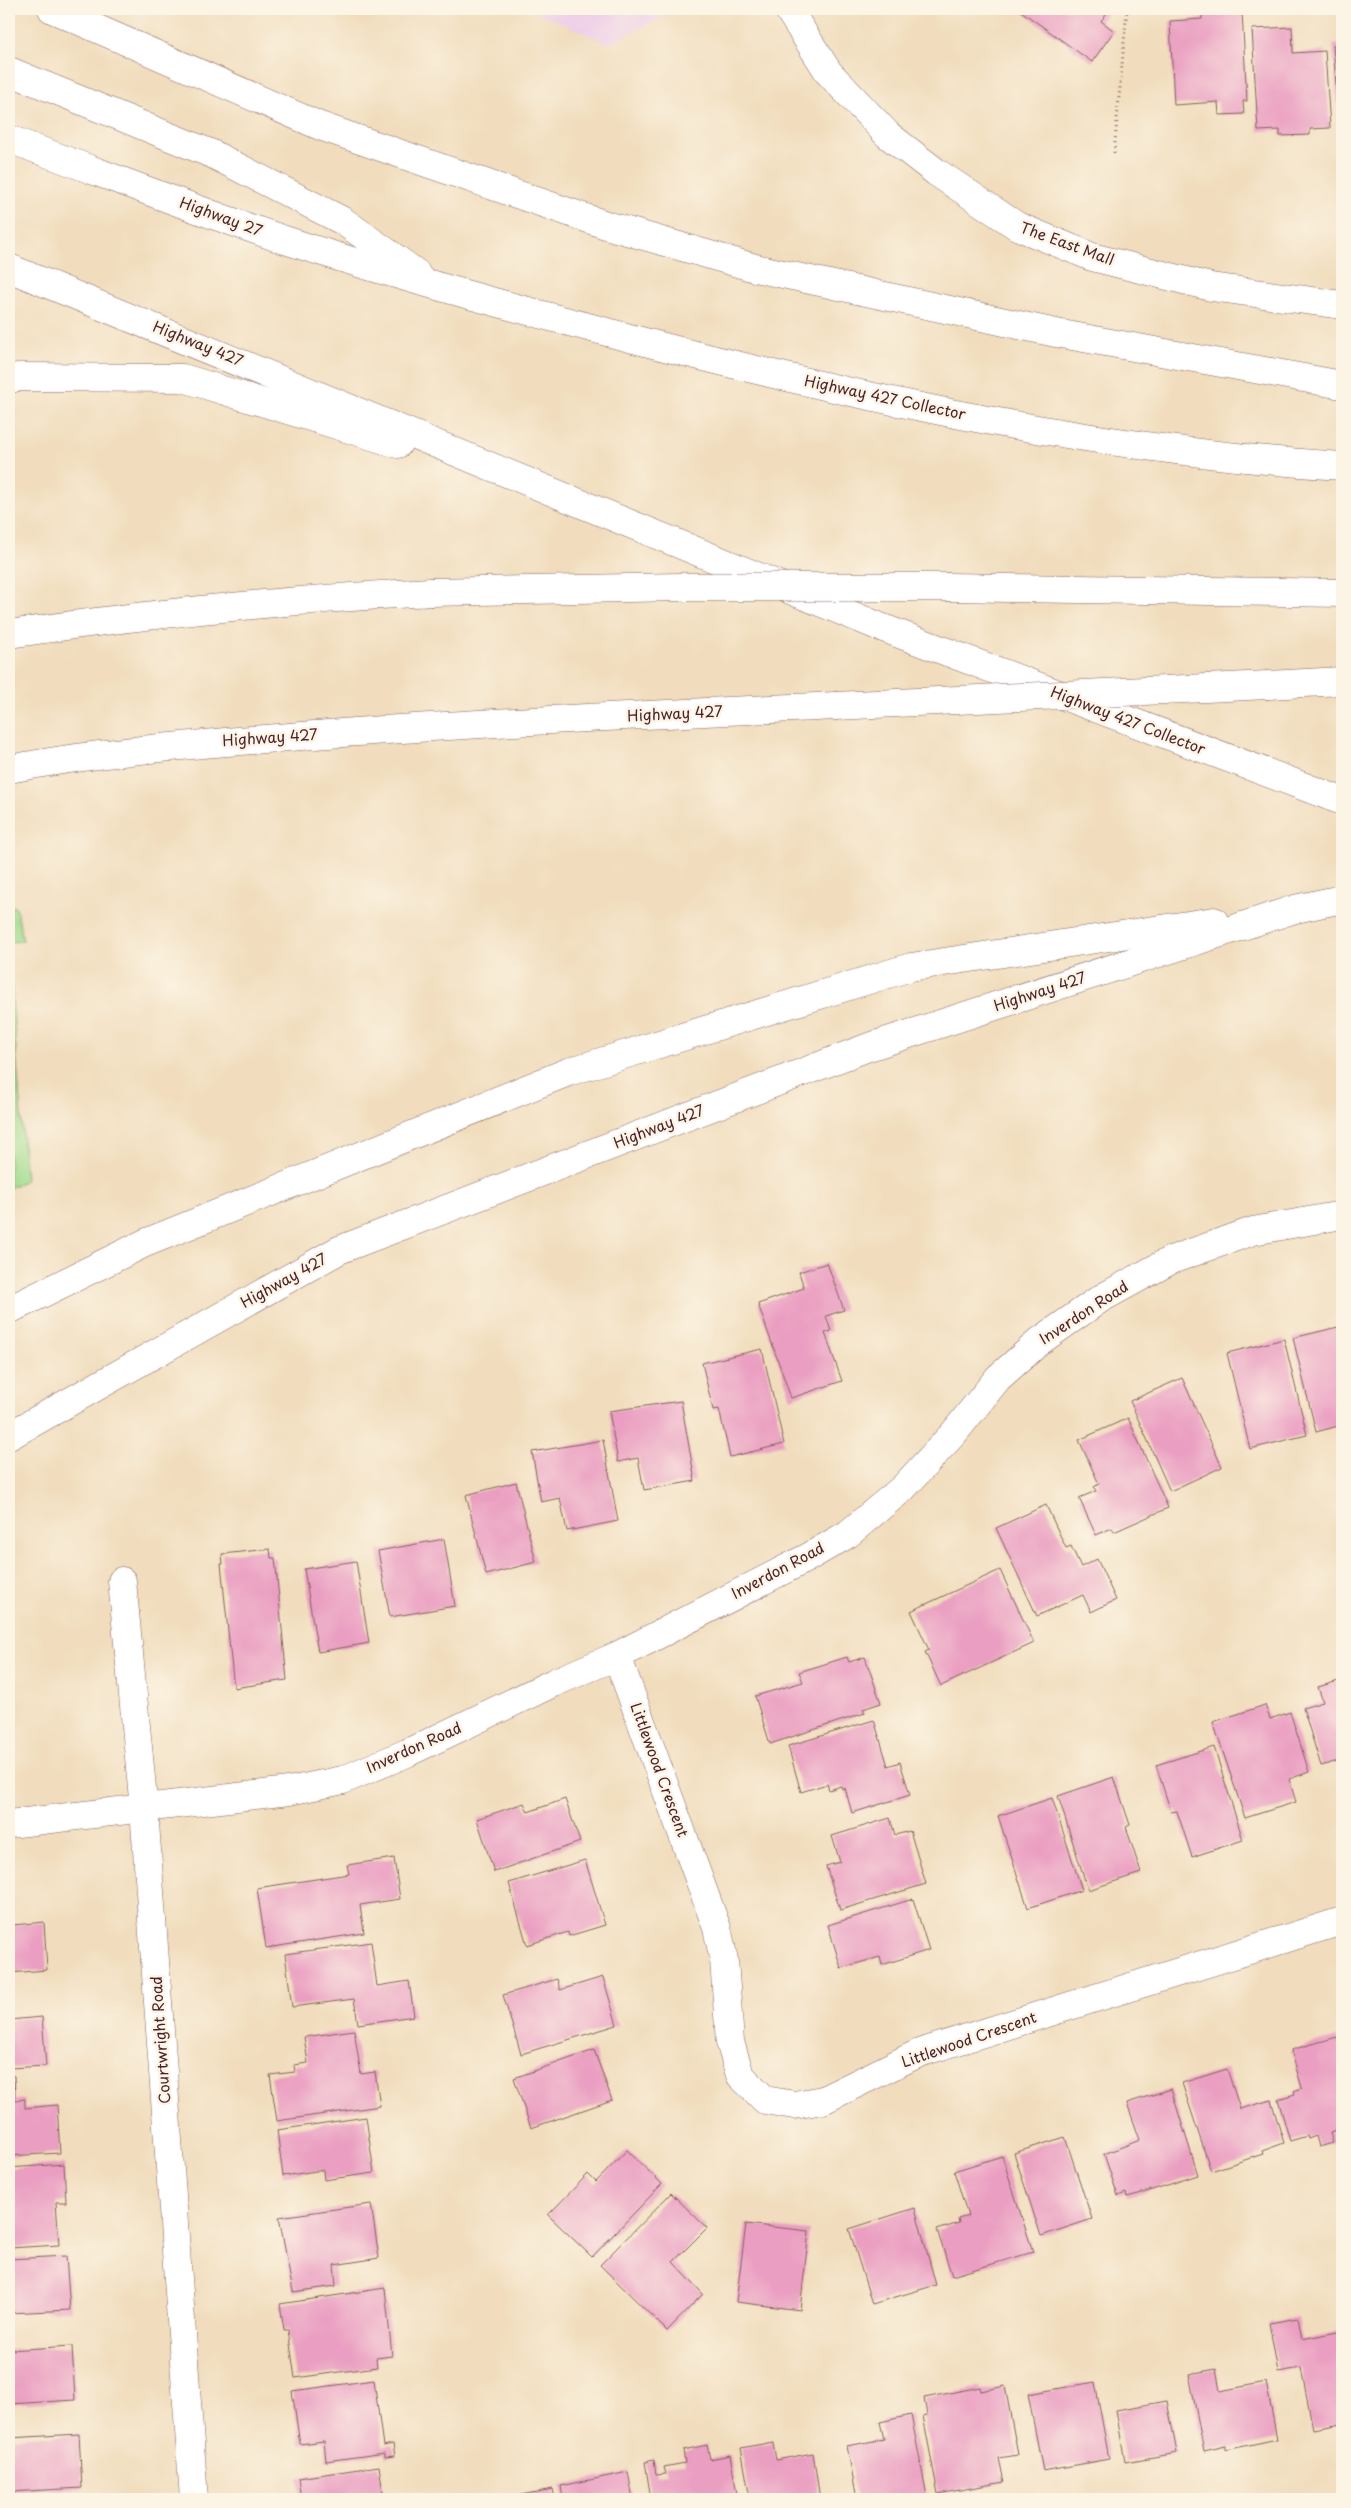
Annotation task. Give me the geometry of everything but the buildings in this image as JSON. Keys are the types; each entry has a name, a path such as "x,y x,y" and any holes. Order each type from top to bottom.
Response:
{"main road":[{"path":"52,9 320,126 616,228 755,268 1056,333 1342,385"},
{"name":"The East Mall","path":"788,9 829,73 888,135 936,172 1017,226 1092,257 1211,287 1342,305"},
{"path":"9,71 212,154 343,221 436,287"},
{"name":"Highway 27","path":"9,139 286,240 436,287"},
{"name":"Highway 427","path":"9,268 552,492"},
{"name":"Highway 427 Collector","path":"436,287 767,374 914,406 1072,436 1161,449 1342,466"},
{"path":"9,380 18,377 183,378 552,492"},
{"name":"Highway 427 Collector","path":"552,492 878,626 1342,801"},
{"path":"9,634 208,608 313,598 430,592 680,587 949,587 1342,593"},
{"name":"Highway 427","path":"9,769 197,745 498,722 1342,681"},
{"name":"Highway 427","path":"9,1436 339,1250 866,1048 1295,909 1342,899"},
{"path":"9,1310 145,1243 568,1072 911,967 1295,909"},
{"name":"Inverdon Road","path":"9,1824 288,1791 343,1780 618,1656 807,1558 848,1534 902,1488 954,1433 998,1378 1040,1341 1100,1299 1171,1260 1244,1234 1342,1215"},
{"name":"Courtwright Road","path":"122,1581 144,1809 194,2499"},
{"name":"Littlewood Crescent","path":"618,1656 716,1928 724,1960 730,2042 734,2057 740,2075 765,2100 794,2105 823,2100 919,2053 1342,1921"}],"path":[{"path":"1114,152 1127,9"}],"shaded area":[{"path":"529,9 679,9 609,44"}],"green space":[{"path":"9,907 16,907 23,941 9,942"},
{"path":"9,957 26,1180 9,1188"}]}
